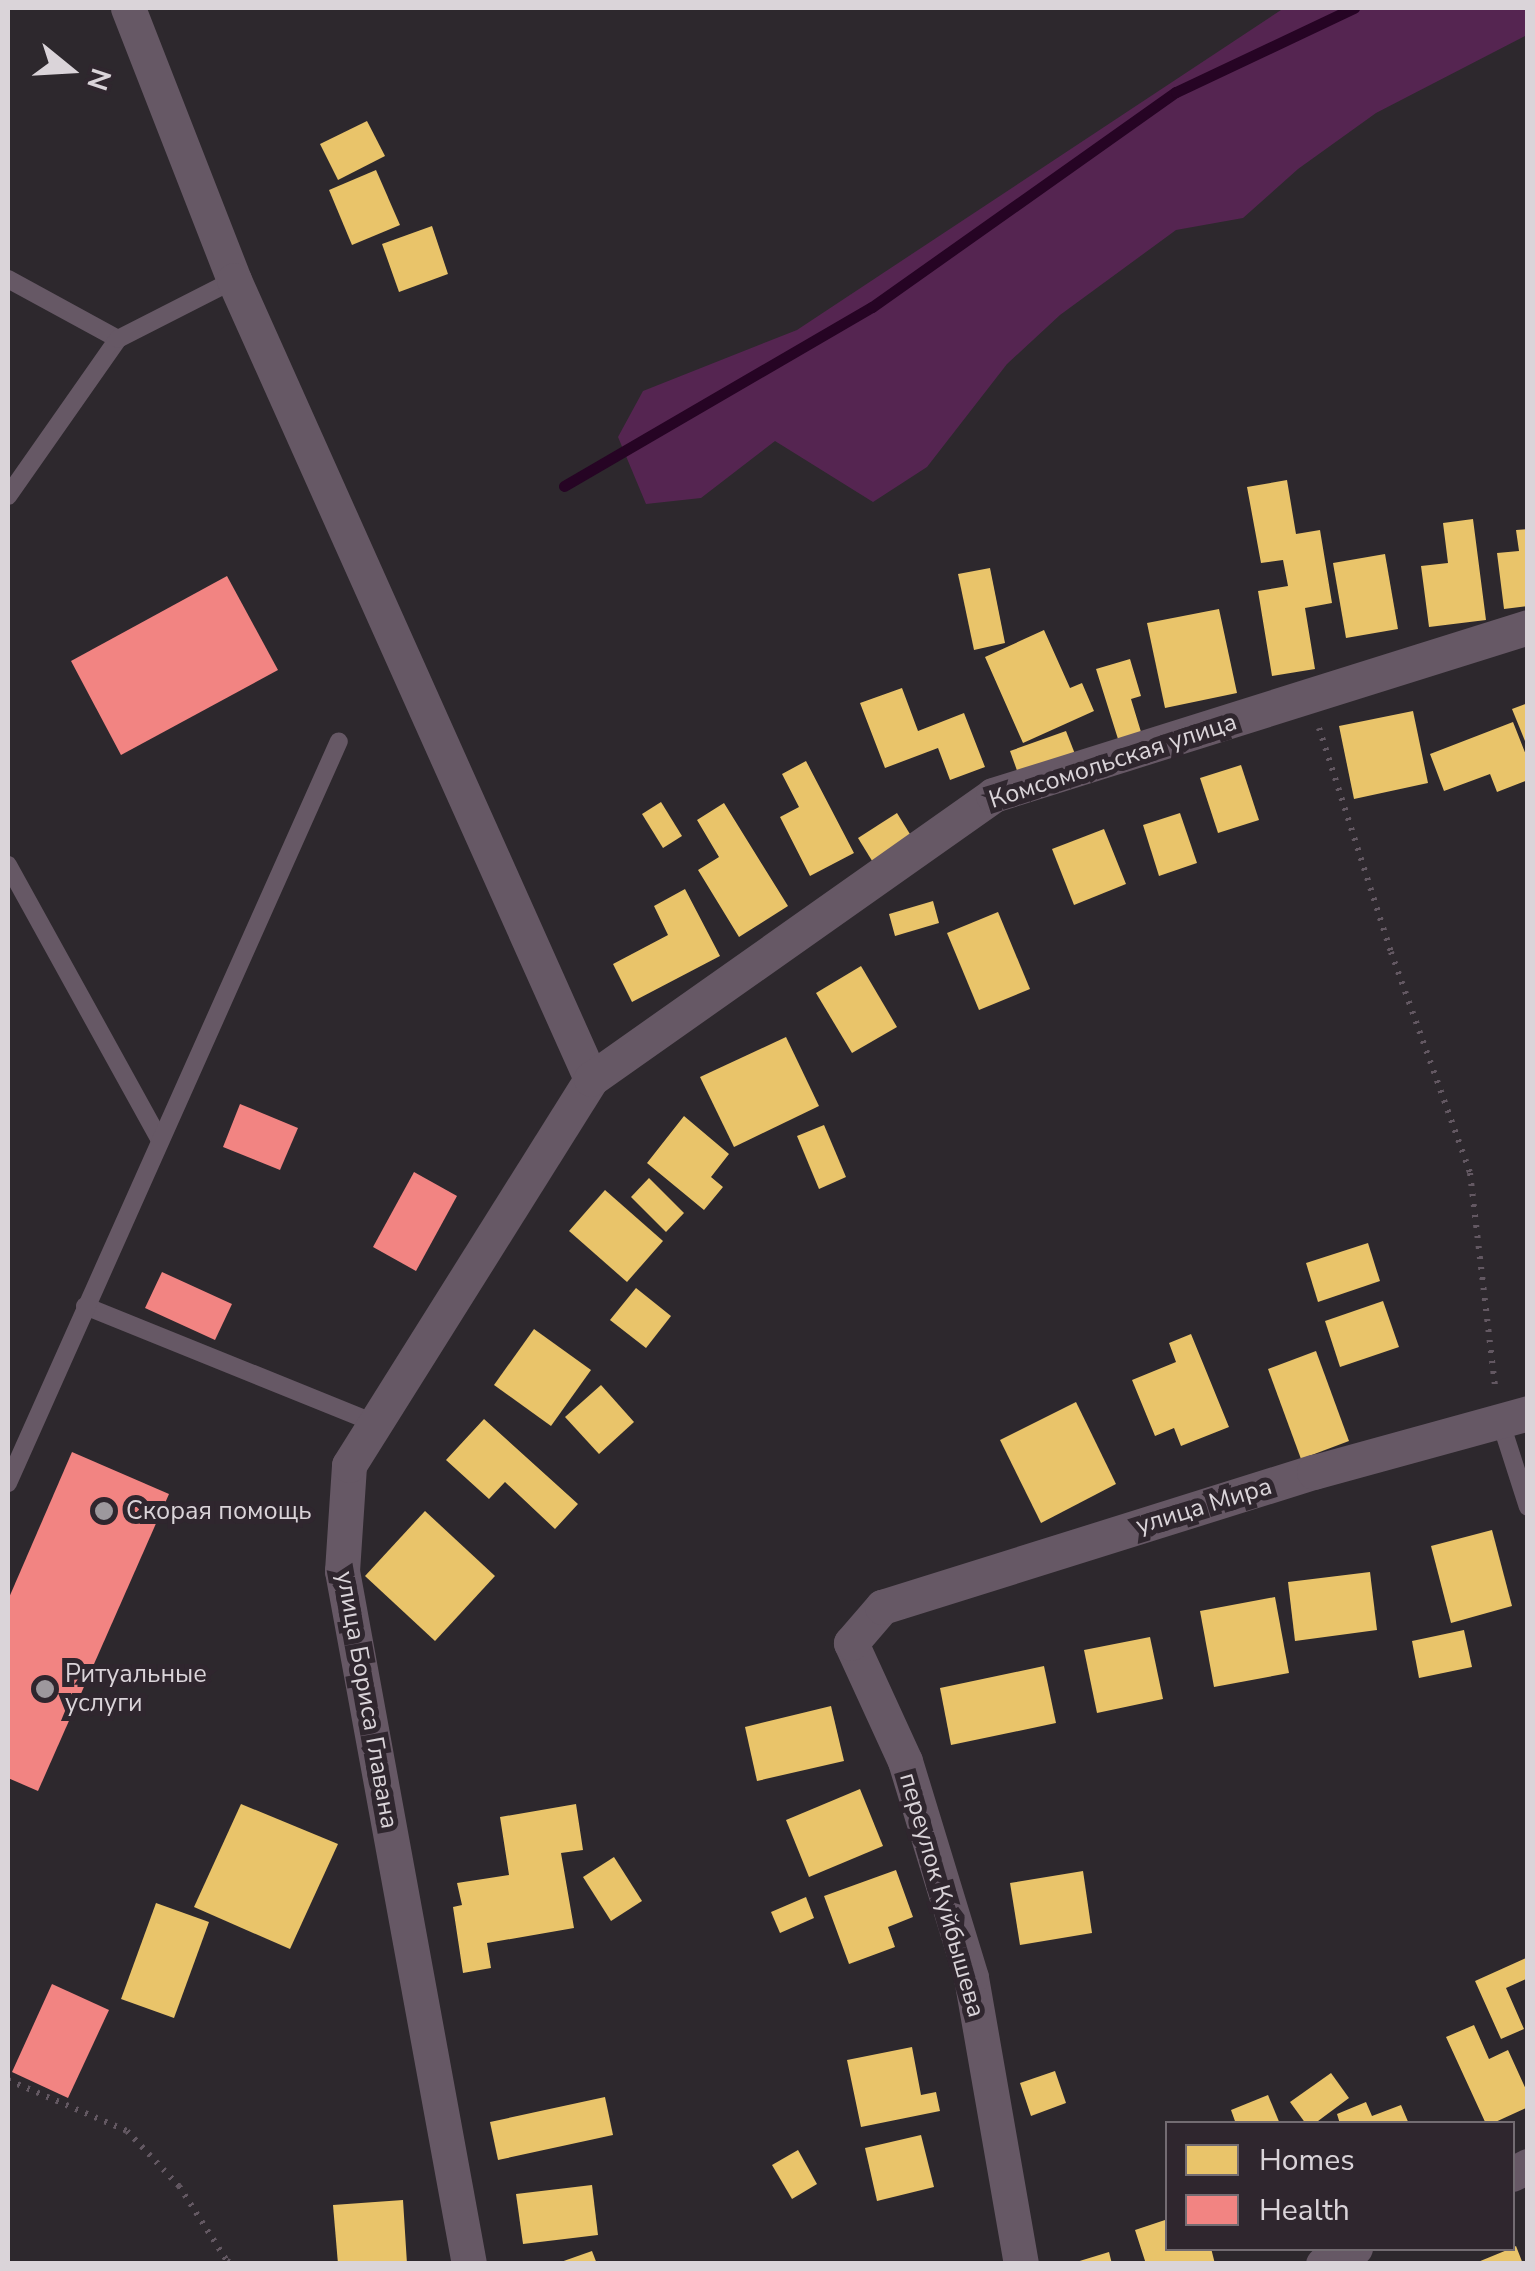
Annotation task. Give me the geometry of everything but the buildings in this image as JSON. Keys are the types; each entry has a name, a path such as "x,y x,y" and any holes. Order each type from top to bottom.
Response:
{"street":[{"path":"128,8 234,280 591,1079"},
{"name":"Комсомольская улица","path":"591,1079 993,795 1528,626"},
{"name":"улица Бориса Главана","path":"468,2264 342,1571 349,1465 591,1079"},
{"name":"улица Мира","path":"882,1607 1314,1472 1514,1417"},
{"name":"переулок Куйбышева","path":"882,1607 851,1643 904,1760 971,1978 1021,2264"},
{"path":"1323,2264 1348,2251"}],"lane":[{"path":"8,279 118,339"},
{"path":"8,496 118,339 234,280"},
{"path":"8,1483 339,741"},
{"path":"8,864 159,1139"},
{"path":"86,1306 375,1423"},
{"path":"1514,1417 1528,1507"}],"path":[{"path":"1310,698 1391,952 1470,1173 1514,1417"},
{"path":"8,2080 127,2131 179,2186 227,2262 233,2264"}],"shaded area":[{"path":"1284,8 1527,8 1527,35 1376,113 1298,169 1243,218 1176,230 1060,315 1007,364 927,467 873,502 775,441 701,498 646,504 618,437 643,391 797,330"}],"waterway":[{"path":"564,486 872,307 1176,92 1354,8"}],"place":[{"name":"Скорая помощь","path":"104,1511"},
{"name":"Ритуальные услуги","path":"45,1689"}]}
